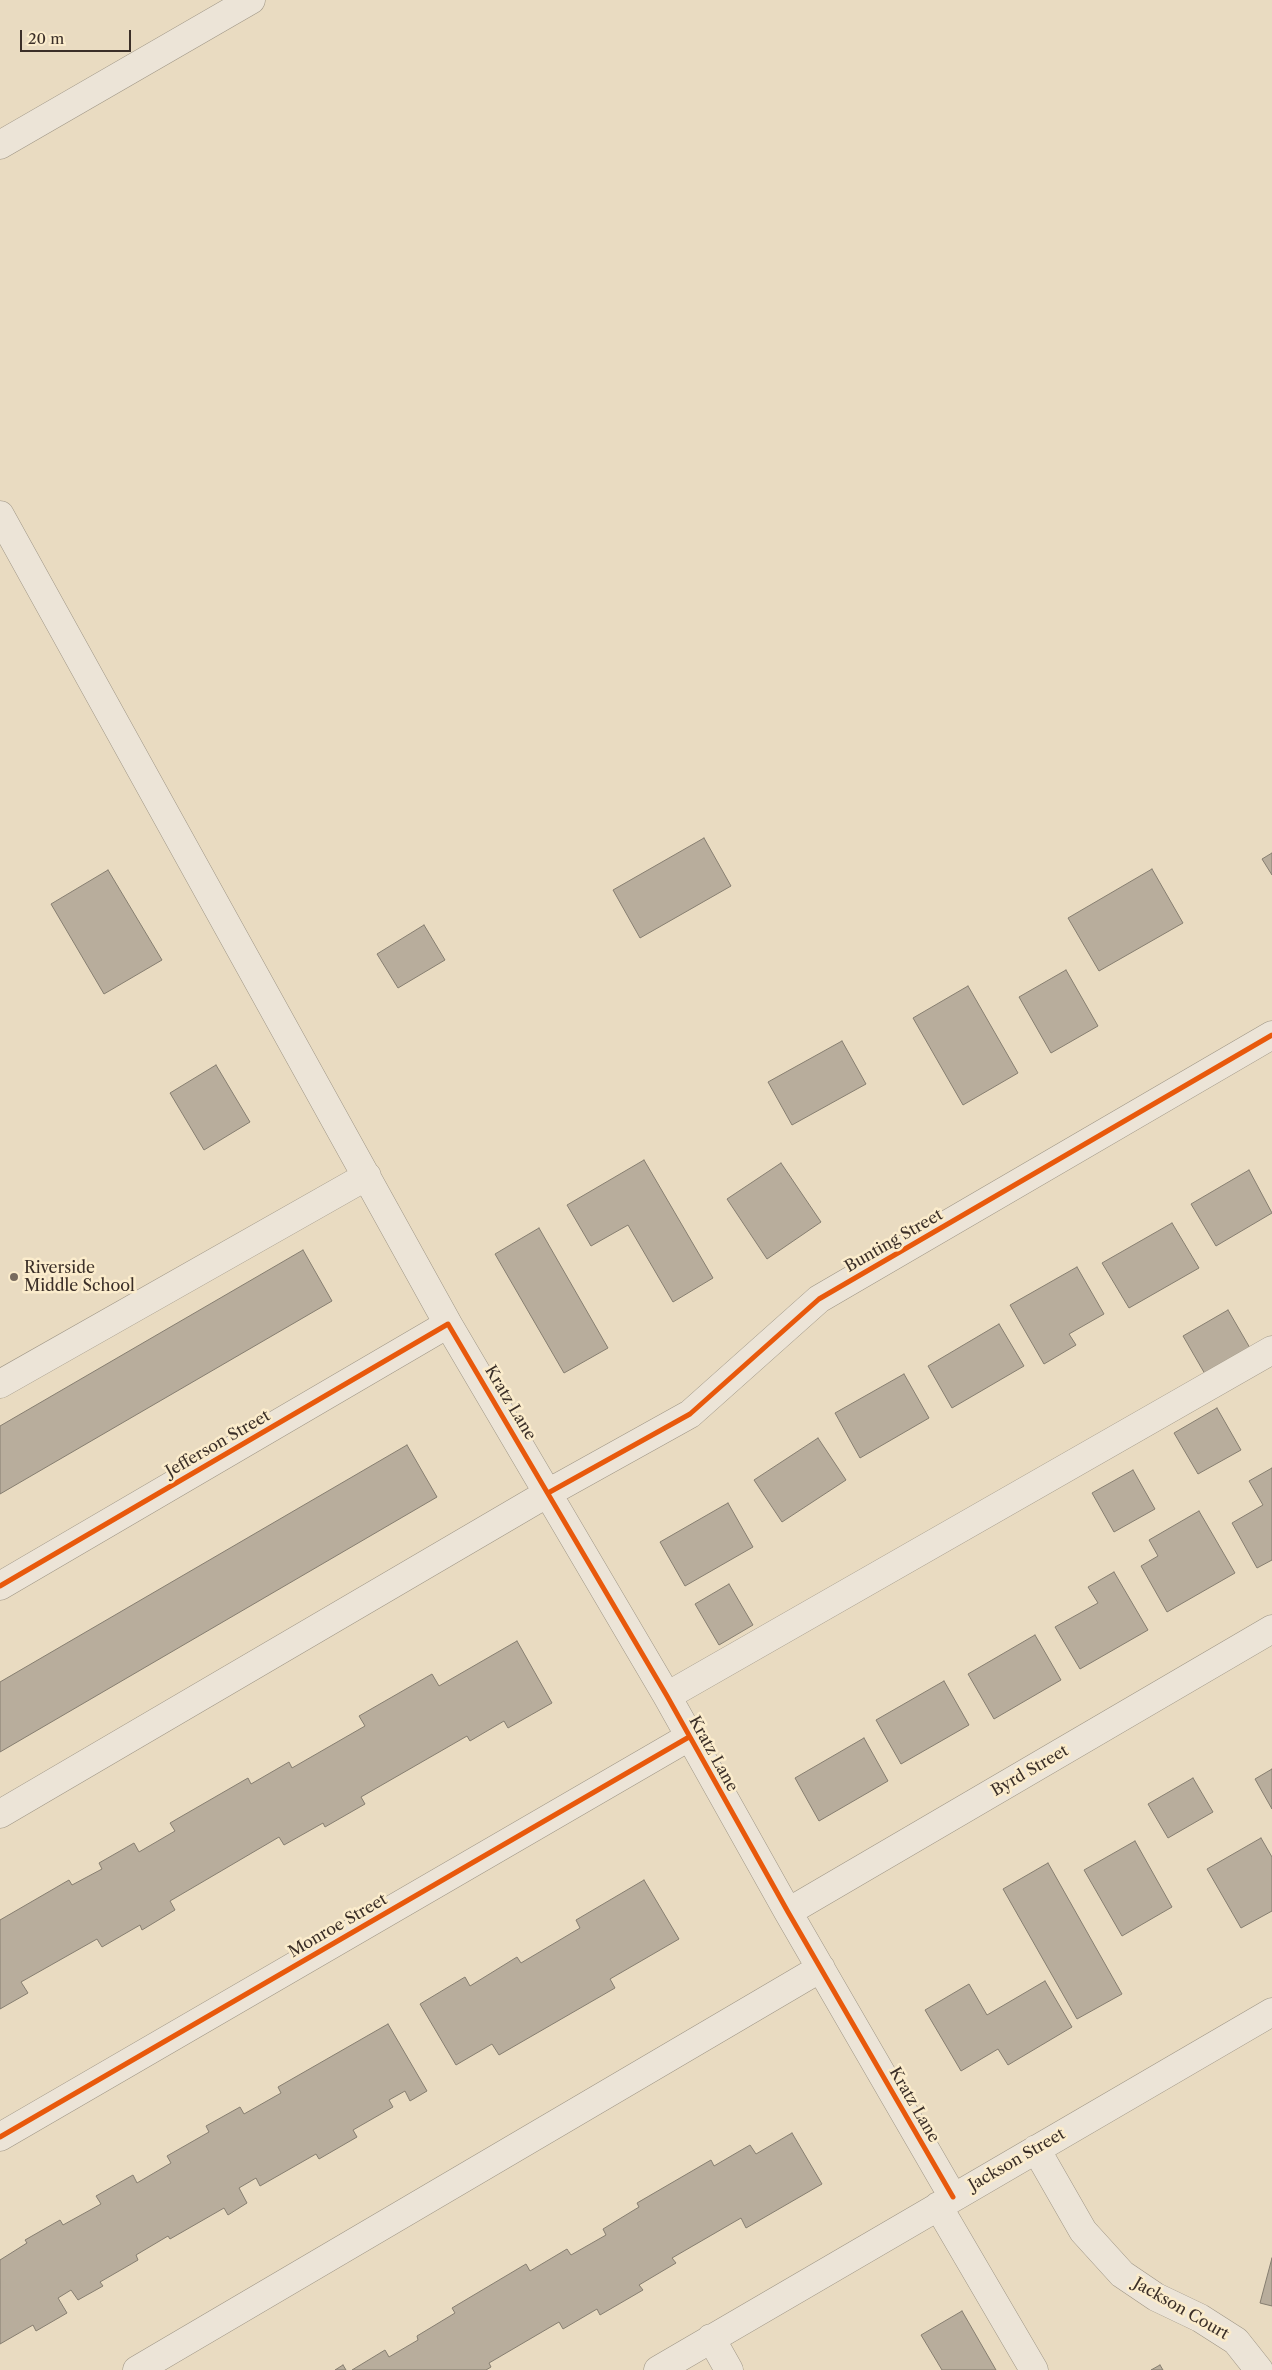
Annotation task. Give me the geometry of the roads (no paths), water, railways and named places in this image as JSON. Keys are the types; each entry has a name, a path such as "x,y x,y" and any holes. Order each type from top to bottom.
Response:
{"street":[{"path":"0,145 251,0"},
{"name":"Kratz Lane","path":"0,515 448,1324 667,1696 821,1968 1034,2370"},
{"name":"Bunting Street","path":"0,1814 548,1492 690,1414 819,1299 1272,1036"},
{"path":"0,1384 367,1176"},
{"name":"Jefferson Street","path":"0,1586 448,1324"},
{"path":"667,1696 1272,1350"},
{"name":"Byrd Street","path":"788,1912 1272,1629"},
{"name":"Monroe Street","path":"0,2137 689,1737"},
{"path":"137,2370 821,1968"},
{"name":"Jackson Street","path":"658,2370 1272,2012"},
{"name":"Jackson Court","path":"1036,2149 1083,2231 1122,2274 1156,2297 1200,2318 1236,2341 1259,2370"},
{"path":"710,2338 729,2370"}],"place":[{"name":"Riverside Middle School","path":"14,1277"}]}
